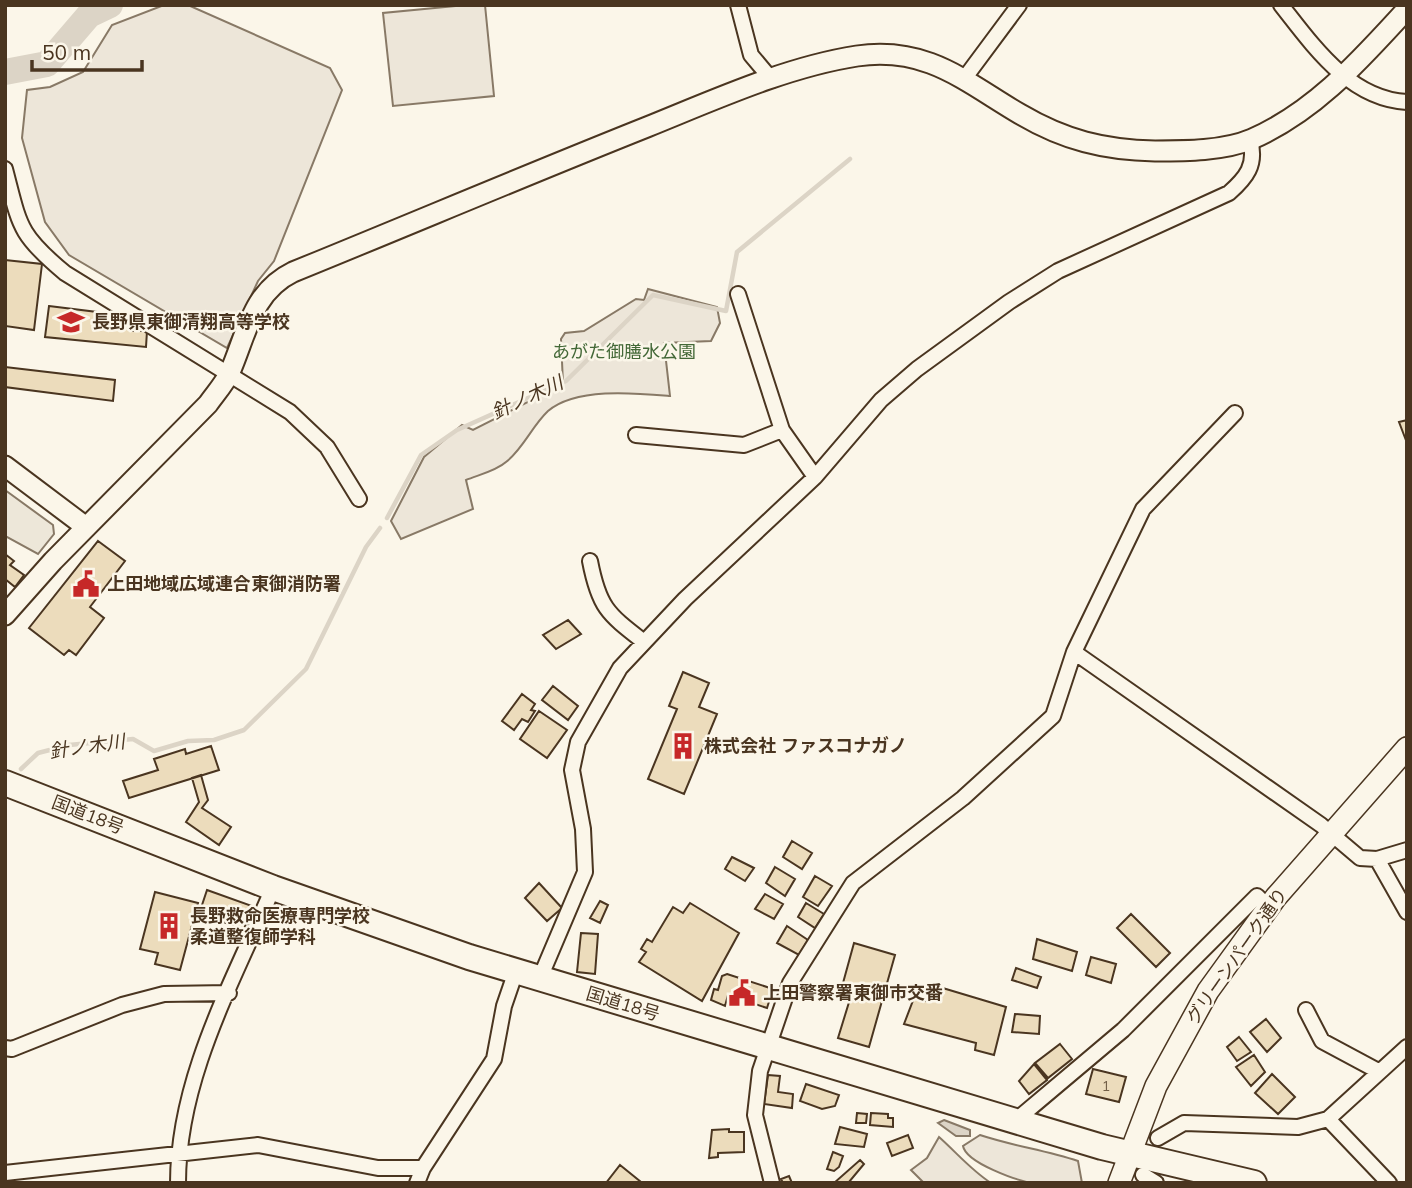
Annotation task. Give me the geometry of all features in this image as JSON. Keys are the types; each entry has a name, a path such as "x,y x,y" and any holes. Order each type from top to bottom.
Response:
{"highway":[{"name":"国道18号","path":"5,783 274,888 516,971 1015,1121 1129,1153 1250,1182"}],"main road":[{"name":"グリーンパーク通り","path":"1119,1183 1129,1153 1176,1044 1228,961 1269,908 1407,748"}],"street":[{"path":"738,5 751,55 772,80"},
{"path":"964,79 1019,5"},
{"path":"1281,5 1319,53 1345,77 1385,101 1407,102"},
{"path":"5,615 86,527 208,404 229,375 258,302 277,280 624,136 772,80 830,62 882,54 911,55 936,63 1023,116 1081,144 1132,151 1188,151 1250,140 1288,119 1345,77 1407,9"},
{"path":"540,978 585,872 583,829 572,770 578,742 620,667 685,599 815,477 881,400 917,369 1009,302 1058,271 1228,193 1244,180 1252,165 1250,140"},
{"path":"5,169 20,228 34,248 65,273 290,412 327,447 359,499"},
{"path":"738,294 782,430 815,477"},
{"path":"772,1183 755,1115 760,1071 790,983 853,883 963,797 1053,716 1074,652 1143,509 1235,413"},
{"path":"636,435 744,445 782,430"},
{"path":"5,466 86,527"},
{"path":"590,561 596,591 609,615 644,642"},
{"path":"1074,652 1321,825 1360,858 1377,859 1407,850"},
{"path":"1377,859 1407,912"},
{"path":"178,1183 178,1153 204,1042 229,993 274,888"},
{"path":"1015,1121 1123,1030 1256,896 1269,908"},
{"path":"1207,946 1228,961"},
{"path":"417,1183 423,1168 494,1059 505,1006 516,971"},
{"path":"5,1048 12,1049 122,1005 164,994 229,993"},
{"path":"1306,1010 1322,1041 1378,1071"},
{"path":"1158,1138 1184,1122 1297,1127 1328,1119 1405,1049"},
{"path":"1328,1119 1389,1183"},
{"path":"5,1173 258,1145 378,1168 423,1168"}],"green space":[{"path":"164,5 188,5 330,68 342,90 274,261 258,281 227,348 69,255 45,222 22,138 27,90 50,87 83,72 112,25"},
{"path":"485,5 494,96 393,106 383,13"},
{"name":"あがた御膳水公園","path":"648,289 717,307 720,323 711,341 664,343 670,396 607,393 560,403 542,417 506,462 466,480 473,509 401,539 391,521 424,457 462,425 473,430 563,384 561,339 565,333 584,331 636,299 644,300"},
{"path":"980,1135 1078,1161 1082,1183 1033,1183 993,1170 973,1159 963,1146"},
{"path":"939,1137 991,1183 924,1183 911,1170 927,1158"}],"shaded area":[{"path":"5,490 53,525 54,534 38,554 5,536"},
{"path":"944,1120 970,1130 970,1136 956,1136 938,1123"}],"building":[{"path":"5,260 42,264 34,330 5,326"},
{"path":"49,306 121,315 121,323 134,324 132,331 147,331 146,347 45,337"},
{"path":"5,367 115,380 113,401 5,387"},
{"path":"1407,420 1407,443 1399,422"},
{"name":"上田地域広域連合東御消防署","path":"98,541 125,561 90,607 104,618 76,655 69,650 64,655 29,628"},
{"path":"5,554 14,561 10,565 24,575 15,587 5,579"},
{"path":"568,620 581,634 556,649 543,635"},
{"name":"株式会社 ファスコナガノ","path":"683,672 709,683 699,707 717,714 684,794 648,779 677,709 669,706"},
{"path":"553,686 578,706 568,720 542,700"},
{"path":"522,694 535,704 531,710 535,711 528,722 522,719 514,730 502,721"},
{"path":"539,711 567,730 547,758 520,739"},
{"path":"211,746 219,770 129,798 123,781 158,770 154,759 185,749 186,754"},
{"path":"201,775 208,800 202,808 231,827 219,845 186,822 199,802 192,778"},
{"path":"792,841 812,853 802,869 783,857"},
{"path":"732,857 754,868 745,881 725,869"},
{"path":"775,867 795,879 785,896 766,883"},
{"path":"815,876 832,886 818,906 803,897"},
{"path":"539,883 562,908 547,921 525,898"},
{"path":"207,890 252,906 244,929 199,914"},
{"name":"長野救命医療専門学校 柔道整復師学科","path":"155,892 198,903 180,970 155,964 158,953 140,949"},
{"path":"765,894 783,904 774,919 755,909"},
{"path":"600,901 608,905 600,923 590,918"},
{"path":"690,903 739,933 702,1001 639,962 646,952 641,949 647,939 652,942 673,907 683,913"},
{"path":"806,903 824,914 815,928 798,917"},
{"path":"1131,914 1170,953 1156,967 1117,928"},
{"path":"787,926 808,940 799,955 777,943"},
{"path":"581,933 598,934 595,974 577,972"},
{"path":"1037,939 1077,952 1072,971 1033,959"},
{"path":"854,943 895,955 869,1047 838,1038 854,986 843,983"},
{"path":"1091,957 1116,964 1111,983 1086,975"},
{"path":"1016,968 1041,977 1037,988 1012,980"},
{"name":"上田警察署東御市交番","path":"727,974 773,989 767,1008 728,995 725,1006 711,1000 714,989 718,990 722,976"},
{"path":"936,986 1006,1007 994,1055 975,1050 976,1043 904,1024 914,998 926,1001"},
{"path":"1015,1014 1040,1016 1039,1034 1012,1032"},
{"path":"1266,1019 1281,1038 1267,1052 1250,1032"},
{"path":"1239,1037 1251,1052 1237,1061 1227,1047"},
{"path":"1060,1044 1072,1059 1048,1078 1035,1063"},
{"path":"1254,1055 1265,1072 1251,1086 1236,1067"},
{"path":"1034,1064 1047,1080 1029,1094 1019,1081"},
{"path":"1093,1069 1126,1077 1119,1102 1086,1094"},
{"path":"1272,1074 1295,1097 1278,1114 1255,1093"},
{"path":"768,1075 780,1076 778,1092 793,1094 792,1108 764,1104"},
{"path":"806,1084 839,1095 835,1106 822,1109 800,1101"},
{"path":"857,1113 867,1114 866,1123 856,1123"},
{"path":"871,1113 888,1114 888,1118 893,1118 893,1127 870,1125"},
{"path":"840,1127 867,1134 864,1147 835,1144"},
{"path":"729,1129 729,1132 744,1132 744,1152 718,1153 718,1157 709,1158 712,1130"},
{"path":"908,1135 913,1148 892,1156 887,1143"},
{"path":"833,1152 843,1156 839,1167 834,1171 827,1169"},
{"path":"860,1160 864,1164 849,1182 834,1183"},
{"path":"620,1165 641,1182 641,1183 606,1183"},
{"path":"789,1176 792,1183 783,1183 781,1179"}],"waterway":[{"path":"5,72 47,64 89,15 110,5"},
{"name":"針ノ木川","path":"387,518 421,455 457,430 566,381 653,295 726,311 737,252 850,159"},
{"name":"針ノ木川","path":"21,769 38,753 69,745 133,739 154,751 188,741 214,740 244,730 306,669 366,547 380,528"}],"place":[{"name":"長野県東御清翔高等学校","path":"71,322"},
{"name":"上田地域広域連合東御消防署","path":"86,584"},
{"name":"株式会社 ファスコナガノ","path":"683,746"},
{"name":"長野救命医療専門学校 柔道整復師学科","path":"169,926"},
{"name":"上田警察署東御市交番","path":"742,993"}]}
